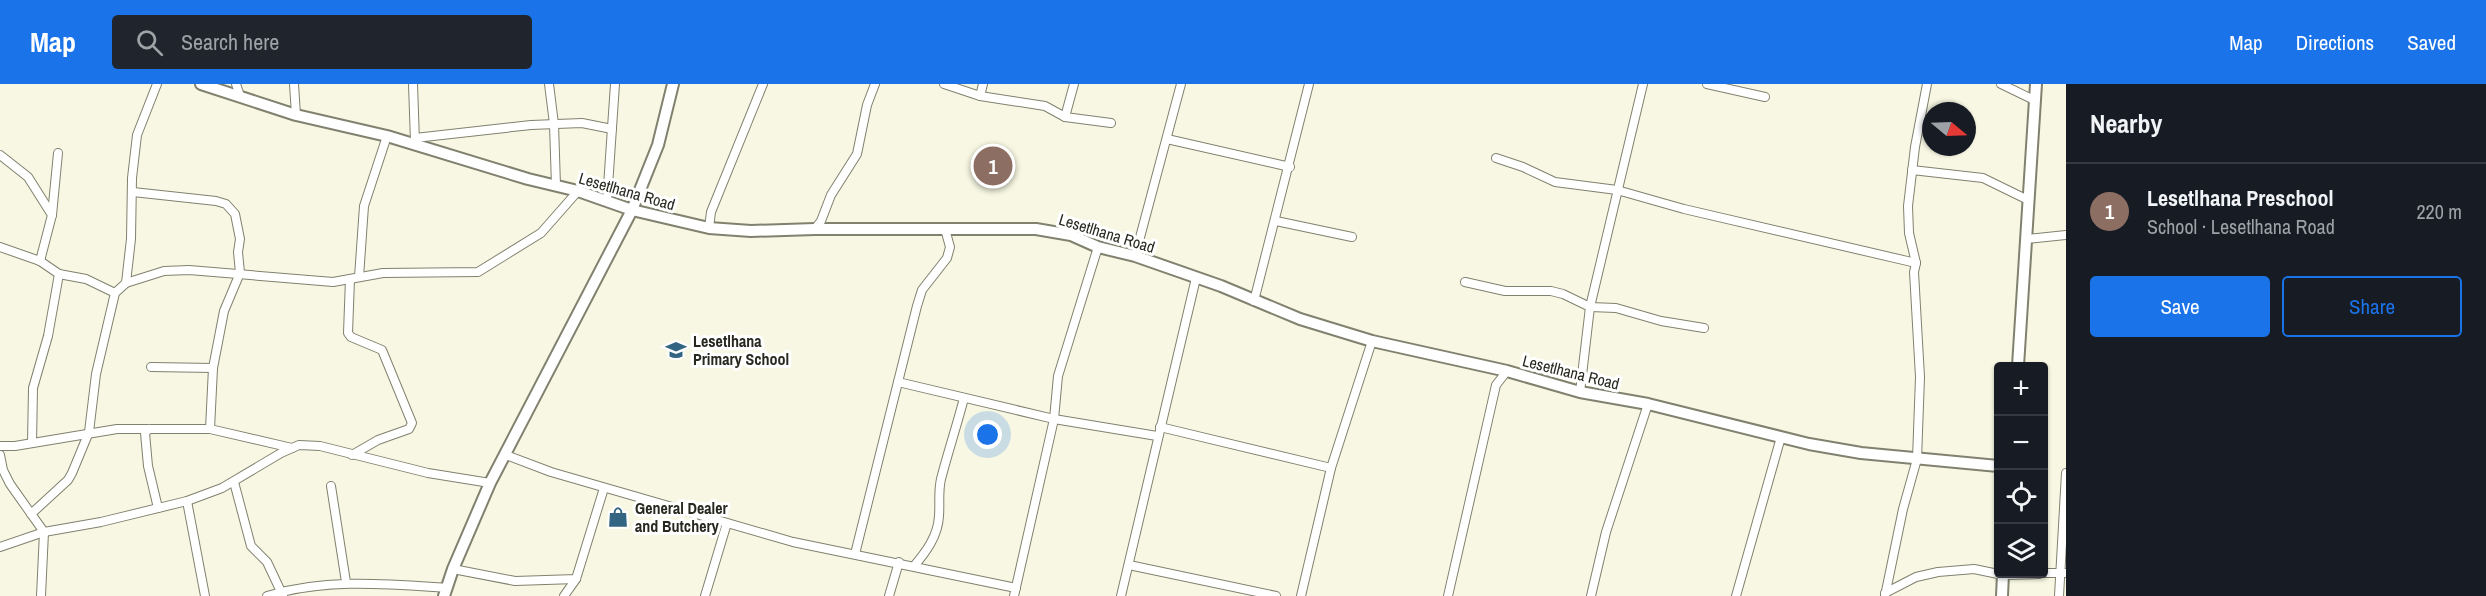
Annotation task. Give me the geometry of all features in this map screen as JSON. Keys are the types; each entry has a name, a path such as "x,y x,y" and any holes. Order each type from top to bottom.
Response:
{"street":[{"path":"126,284 138,135 157,84"},
{"name":"Lesetlhana Road","path":"201,84 296,115 415,142 578,191 632,210 709,228 751,231 1036,229 1071,235 1098,247 1135,256 1196,278 1300,319 1372,341 1507,371 1580,392 1648,404 1781,437 1861,453 1994,465"},
{"path":"236,84 240,96"},
{"path":"294,84 296,115"},
{"path":"413,84 415,142 554,124 582,123 612,129"},
{"path":"549,84 554,124 556,186"},
{"path":"608,201 615,84"},
{"path":"267,596 346,582 445,592 490,483 632,210 658,145 673,84"},
{"path":"709,228 711,212 763,84"},
{"path":"815,229 831,195 856,154 867,105 875,84"},
{"path":"944,84 980,96 1045,106 1065,117 1111,123"},
{"path":"980,96 983,84"},
{"path":"1065,117 1074,84"},
{"path":"1135,256 1180,84"},
{"path":"1254,301 1290,167 1309,84"},
{"path":"1580,392 1590,307 1643,84"},
{"path":"1707,84 1765,97"},
{"path":"1885,595 1903,509 1917,459 1920,377 1914,272 1916,263 1909,233 1912,170 1928,84"},
{"path":"2001,84 2034,100"},
{"path":"2018,362 2036,84"},
{"path":"359,277 364,206 387,136"},
{"path":"1167,139 1290,167"},
{"path":"40,261 52,215 58,153"},
{"path":"0,155 28,177 52,215"},
{"path":"1496,158 1523,167 1555,182 1617,190 1684,209 1916,263"},
{"path":"1912,170 1983,178 2028,200"},
{"path":"31,514 68,480 89,432 96,374 115,293 126,284 164,271 189,270 322,281 383,273 478,272 541,233 578,191"},
{"path":"133,192 203,199 226,204 235,214 238,226 240,273 224,311 213,368 210,429"},
{"path":"1276,221 1352,237"},
{"path":"855,554 908,335 922,290 946,258 950,247 945,228"},
{"path":"2026,239 2066,235"},
{"path":"0,247 40,261 59,274 86,279 115,293"},
{"path":"506,455 551,472 794,542 899,562 1015,592 1054,419 1058,376 1098,247"},
{"path":"32,443 33,388 48,336 59,274"},
{"path":"1122,596 1157,436 1196,278"},
{"path":"350,279 348,333 351,337 382,350 412,423 409,429 378,440 352,454"},
{"path":"1465,282 1505,291 1551,291 1590,307 1616,308 1661,321 1704,328"},
{"path":"1301,596 1331,468 1372,341"},
{"path":"151,367 213,368"},
{"path":"1448,596 1496,385 1507,371"},
{"path":"898,382 1054,419 1157,436"},
{"path":"914,566 927,550 936,533 941,481 964,398"},
{"path":"1591,596 1606,532 1648,404"},
{"path":"1160,427 1331,468"},
{"path":"149,429 145,434 148,466 158,508"},
{"path":"0,446 32,443 89,432 210,429 293,448"},
{"path":"1736,596 1781,437"},
{"path":"0,547 44,532 74,528 187,501 234,482 281,453 299,445 320,446 428,473 490,483"},
{"path":"0,455 3,470 10,484 44,532 41,596"},
{"path":"2059,596 2064,573 2066,473"},
{"path":"234,482 251,546 267,562 282,594"},
{"path":"331,486 346,582"},
{"path":"564,596 576,579 604,488"},
{"path":"187,501 205,596"},
{"path":"705,596 728,523"},
{"path":"889,596 899,562"},
{"path":"1129,565 1276,596"},
{"path":"453,569 514,581 576,579"},
{"path":"1885,595 1927,573 1974,569 1994,572"},
{"path":"2048,573 2064,573"},
{"path":"2002,596 2003,578"}],"place":[{"name":"Lesetlhana Preschool","path":"993,166"},
{"name":"Lesetlhana Primary School","path":"676,350"},
{"name":"General Dealer and Butchery","path":"618,517"}]}
